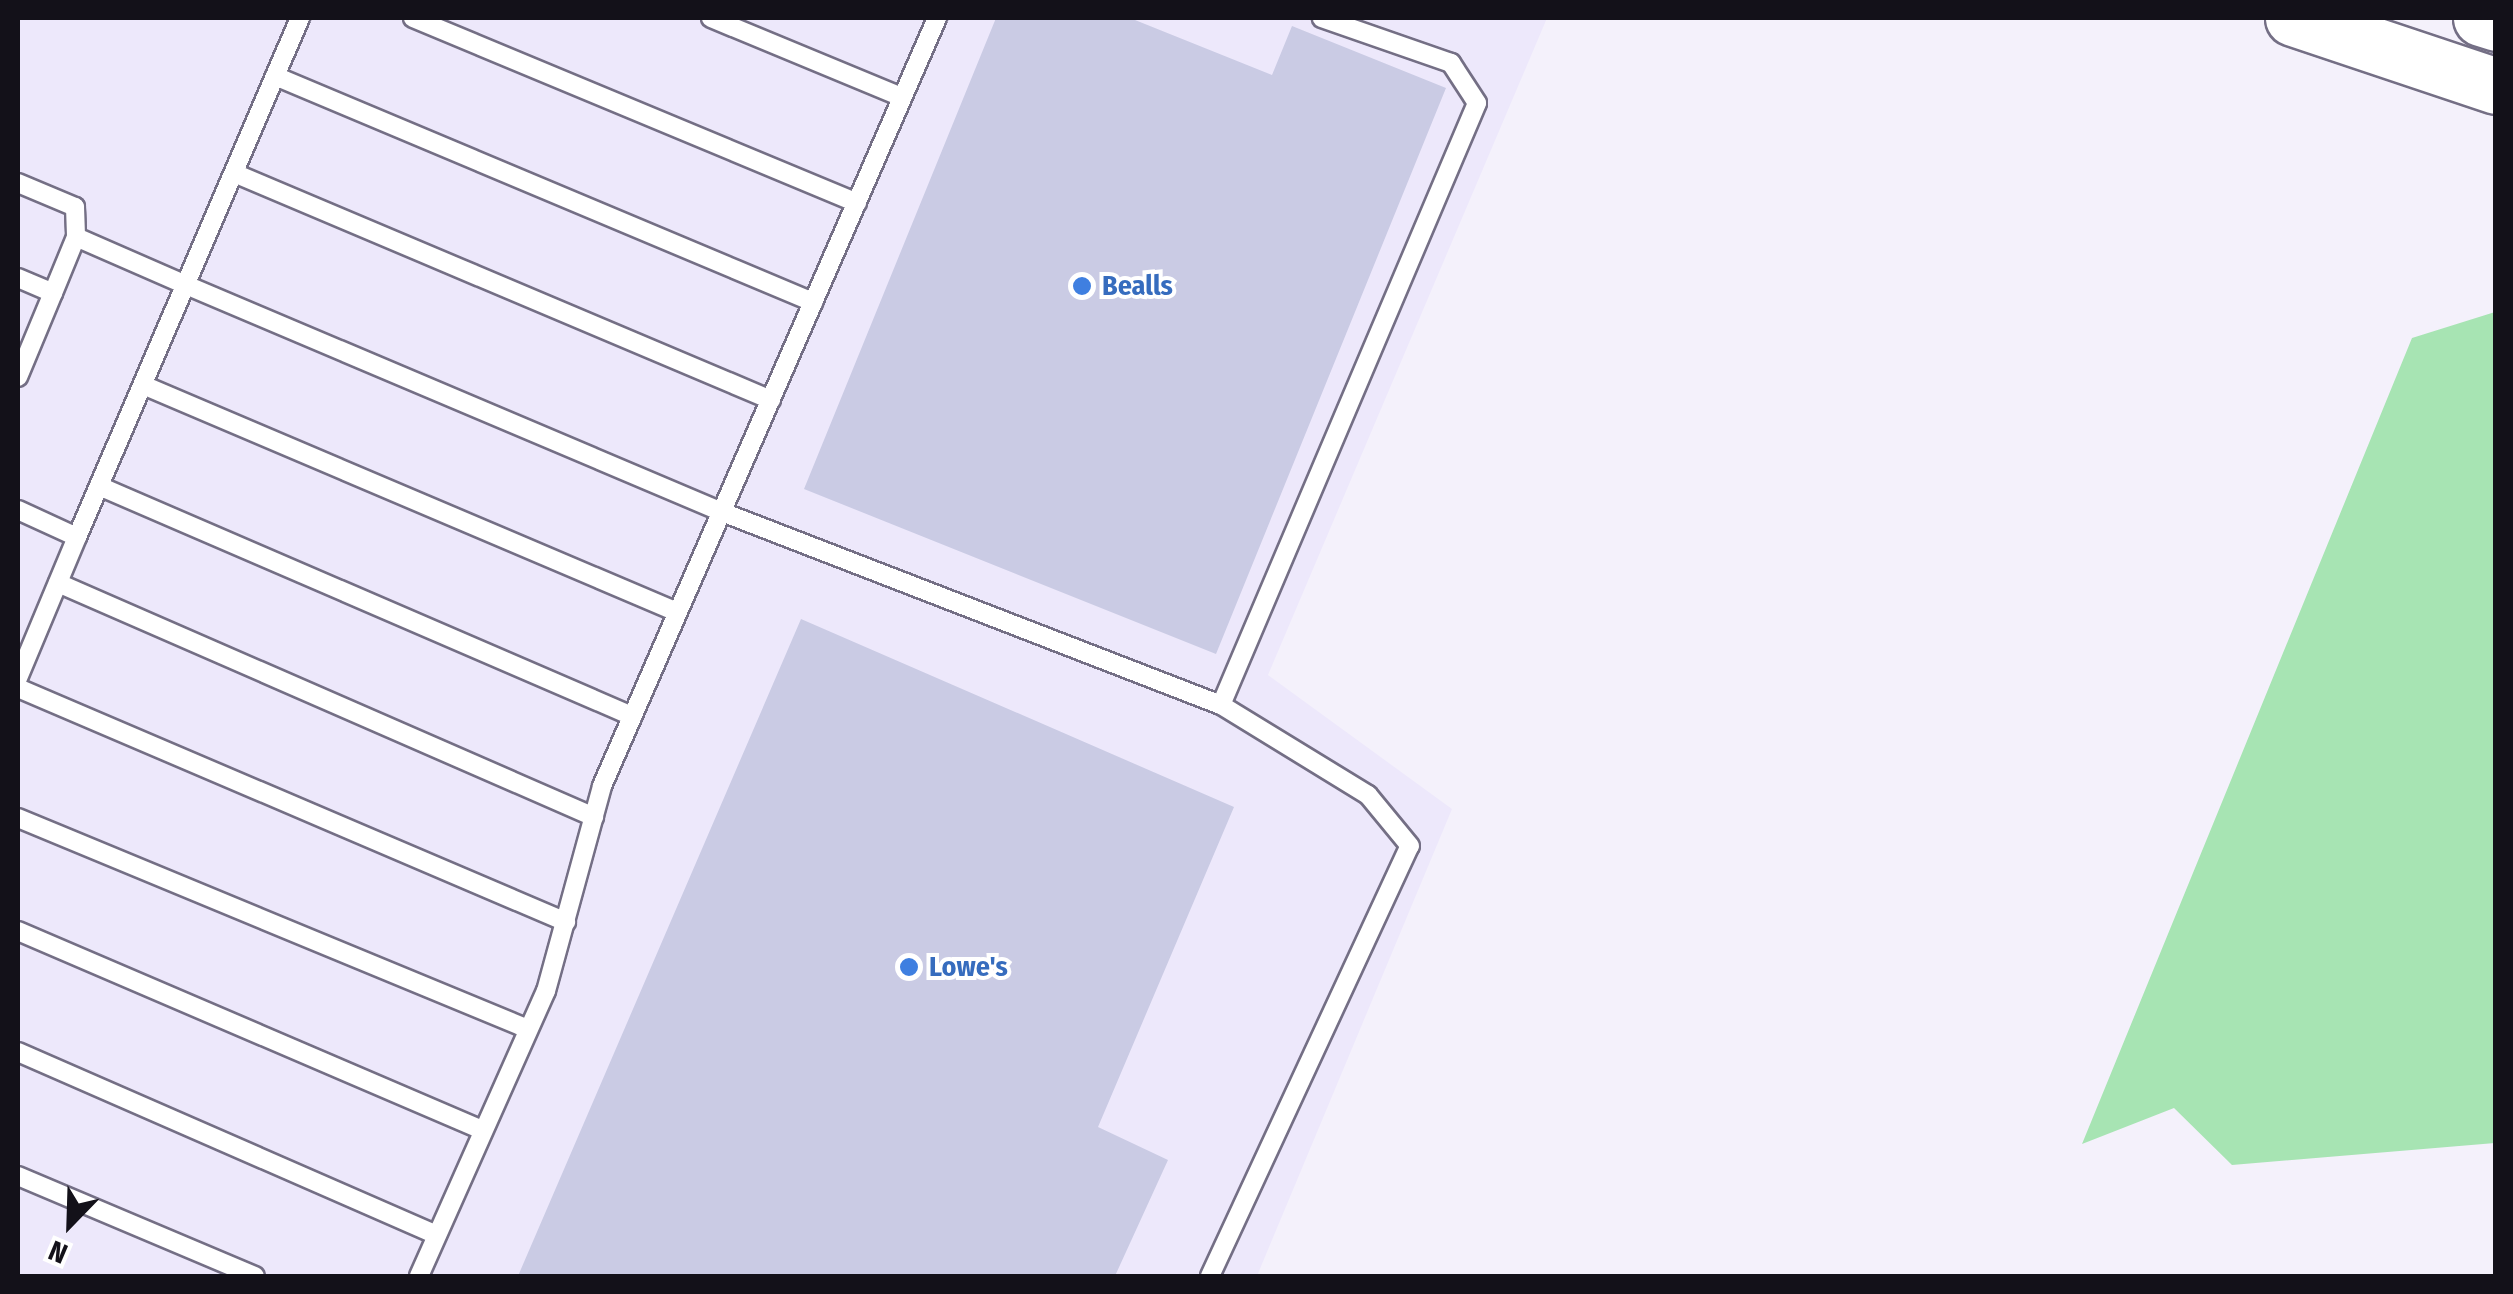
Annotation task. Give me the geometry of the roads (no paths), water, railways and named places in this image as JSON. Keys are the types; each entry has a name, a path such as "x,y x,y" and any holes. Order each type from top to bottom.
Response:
{"highway":[{"path":"2292,18 2496,86"},
{"path":"2481,18 2496,23"}],"lane":[{"path":"18,678 300,18"},
{"path":"412,18 857,202"},
{"path":"710,18 902,98"},
{"path":"419,1276 546,991 602,786 937,18"},
{"path":"1222,705 1477,103 1451,62 1322,18"},
{"path":"276,76 813,302"},
{"path":"234,174 771,400"},
{"path":"18,183 75,207 76,237 18,377"},
{"path":"76,237 722,512 1222,705 1368,795 1410,846 1210,1276"},
{"path":"18,278 53,293"},
{"path":"142,385 677,612"},
{"path":"99,486 632,716"},
{"path":"18,510 77,537"},
{"path":"58,583 594,818"},
{"path":"18,688 566,922"},
{"path":"18,818 528,1028"},
{"path":"18,931 482,1130"},
{"path":"18,1052 437,1236"},
{"path":"18,1176 255,1276"}],"place":[{"name":"Bealls","path":"1082,286"},
{"name":"Lowe's","path":"909,967"}]}
